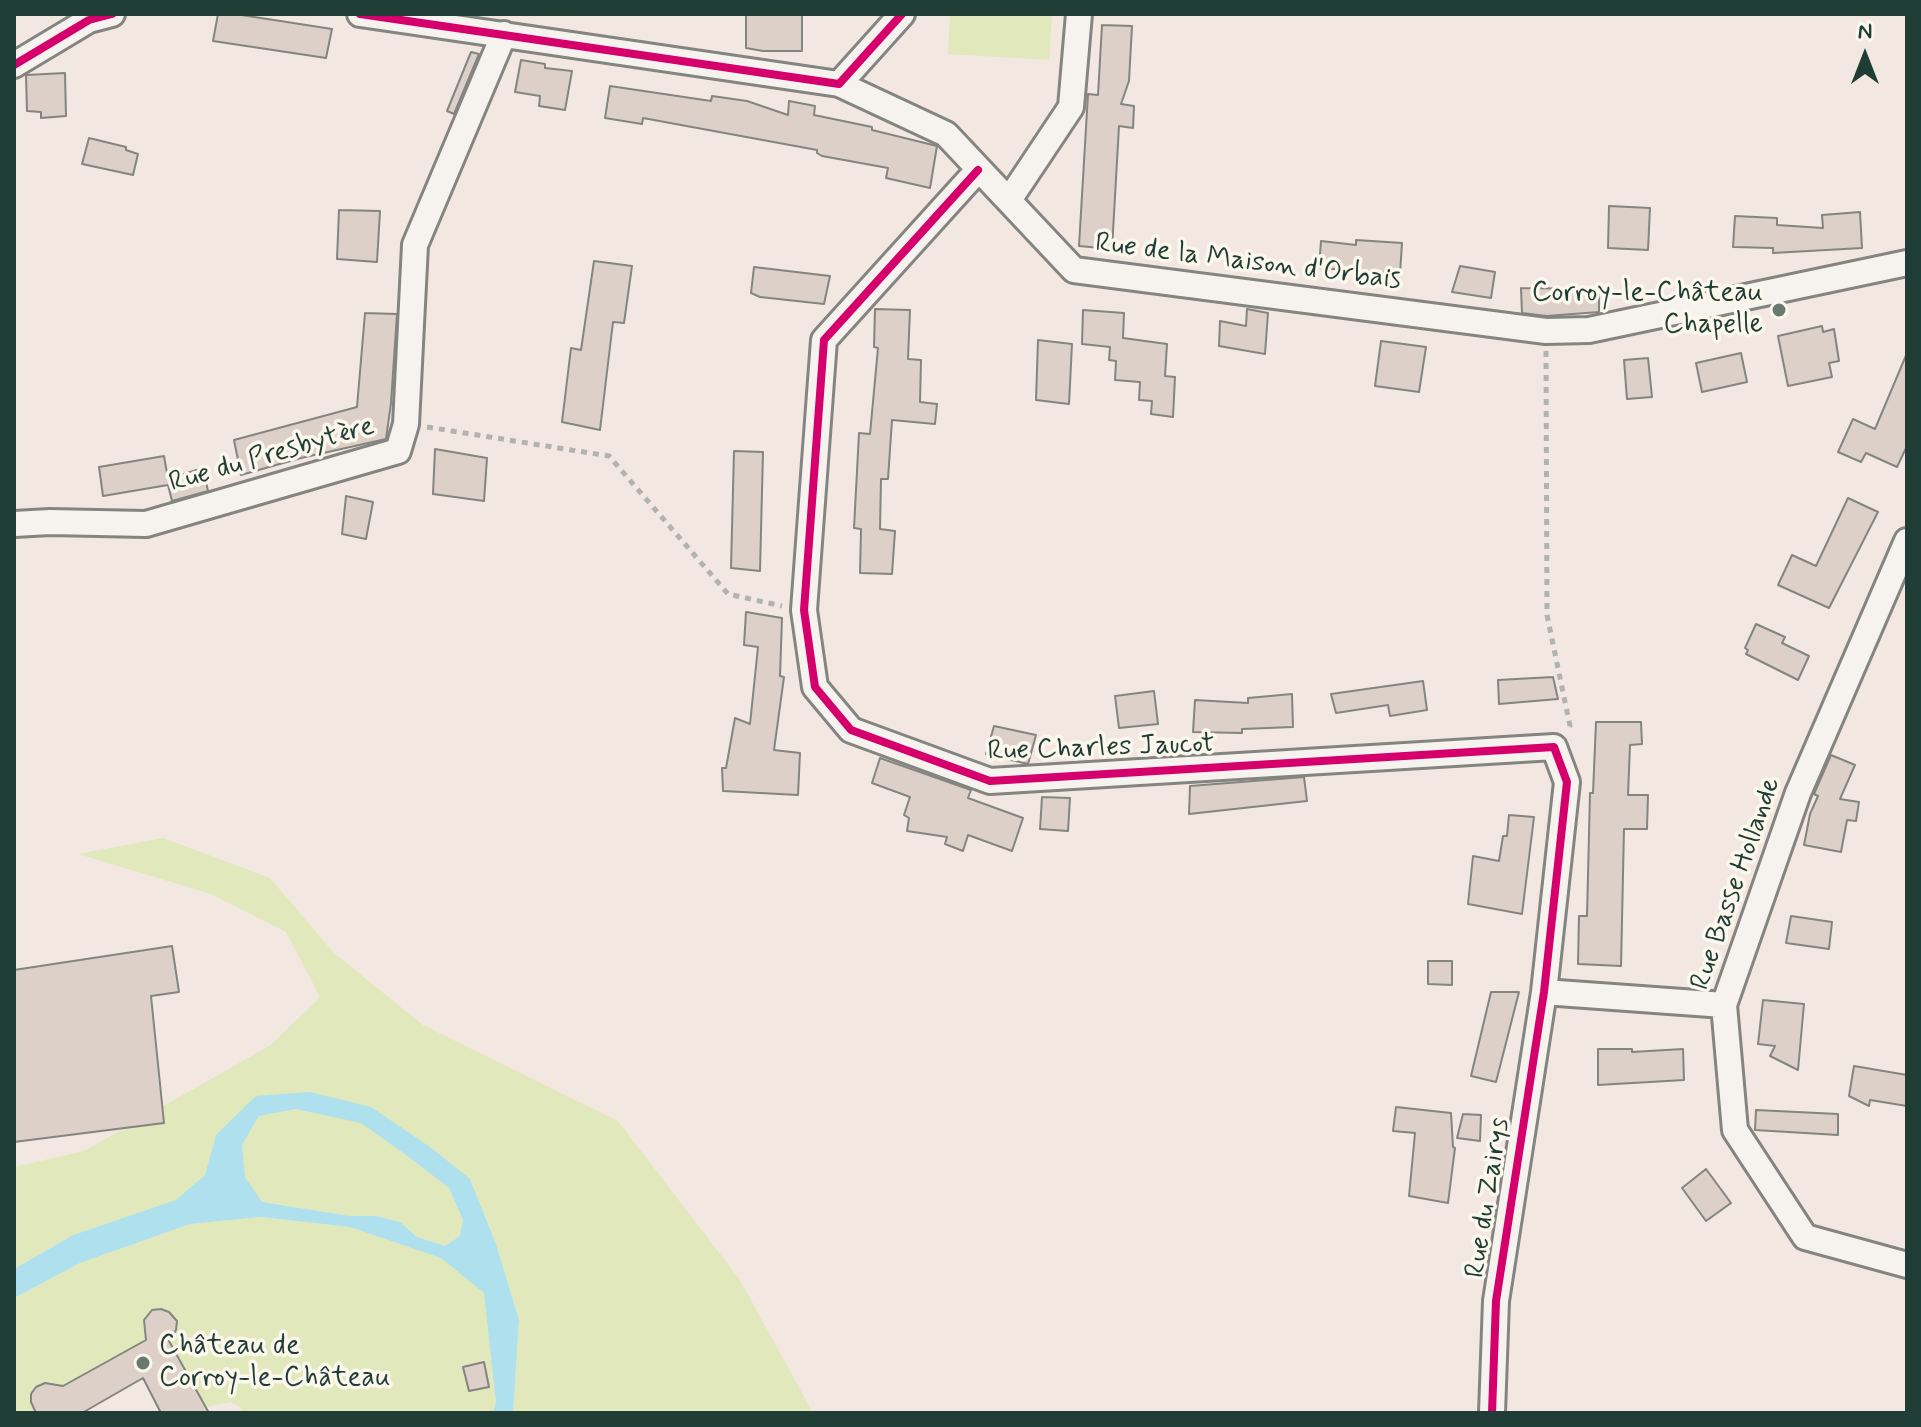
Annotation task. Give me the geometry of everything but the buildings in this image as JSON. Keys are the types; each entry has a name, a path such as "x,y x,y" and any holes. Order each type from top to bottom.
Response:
{"street":[{"path":"14,65 89,20 112,14"},
{"name":"Rue de la Maison d'Orbais","path":"360,14 839,84 946,134 1074,270 1546,331 1589,330 1907,263"},
{"path":"839,84 902,14"},
{"path":"1009,200 1071,107 1079,14"},
{"name":"Rue du Presbytère","path":"14,524 146,524 398,451 406,424 415,245 504,34"},
{"name":"Rue Charles Jaucot","path":"978,170 824,340 804,610 815,687 851,730 990,781 1554,747"},
{"name":"Rue Basse Hollande","path":"1907,541 1798,793 1724,1005 1735,1130 1805,1237 1907,1265"},
{"path":"1554,747 1567,782 1544,992 1724,1005"},
{"name":"Rue du Zairys","path":"1492,1413 1496,1301 1544,992"}],"path":[{"path":"1546,331 1547,615 1570,726 1554,747"},
{"path":"406,424 609,456 728,594 804,610"}],"green space":[{"path":"950,14 1052,14 1049,60 948,54"},
{"path":"163,838 270,878 334,953 423,1025 618,1121 740,1280 813,1413 513,1413 519,1320 496,1244 470,1179 310,1092 216,1135 205,1175 176,1201 73,1235 14,1269 14,1167 84,1151 271,1045 320,997 286,932 211,894 78,854"},
{"path":"296,1109 361,1122 449,1188 463,1220 460,1236 445,1246 417,1237 400,1222 376,1216 350,1216 262,1202 245,1177 242,1145 259,1116"},
{"path":"261,1217 350,1227 442,1258 485,1293 496,1402 493,1413 243,1413 239,1406 231,1402 206,1407 168,1339 176,1330 177,1321 169,1312 160,1309 152,1310 144,1320 145,1333 150,1339 59,1389 45,1383 36,1387 31,1394 31,1402 39,1413 14,1413 14,1298 80,1263 190,1224"}],"water":[{"path":"310,1092 371,1107 470,1179 496,1244 519,1320 513,1413 493,1413 496,1402 484,1293 441,1258 350,1227 261,1217 190,1224 80,1263 14,1298 14,1269 73,1235 176,1200 205,1175 216,1135 256,1096","holes":["296,1109 361,1123 449,1188 463,1220 460,1236 445,1246 417,1237 400,1222 376,1216 350,1216 262,1202 245,1177 242,1145 259,1116"]}],"cycle path":[{"path":"14,65 89,20 112,14"},
{"path":"360,14 839,84 902,14"},
{"path":"978,170 824,340 804,610 815,687 851,730 990,781 1554,747 1567,782 1544,992 1496,1301 1492,1413"}],"place":[{"name":"Corroy-le-Château Chapelle","path":"1779,310"},
{"name":"Château de Corroy-le-Château","path":"143,1363"}]}
